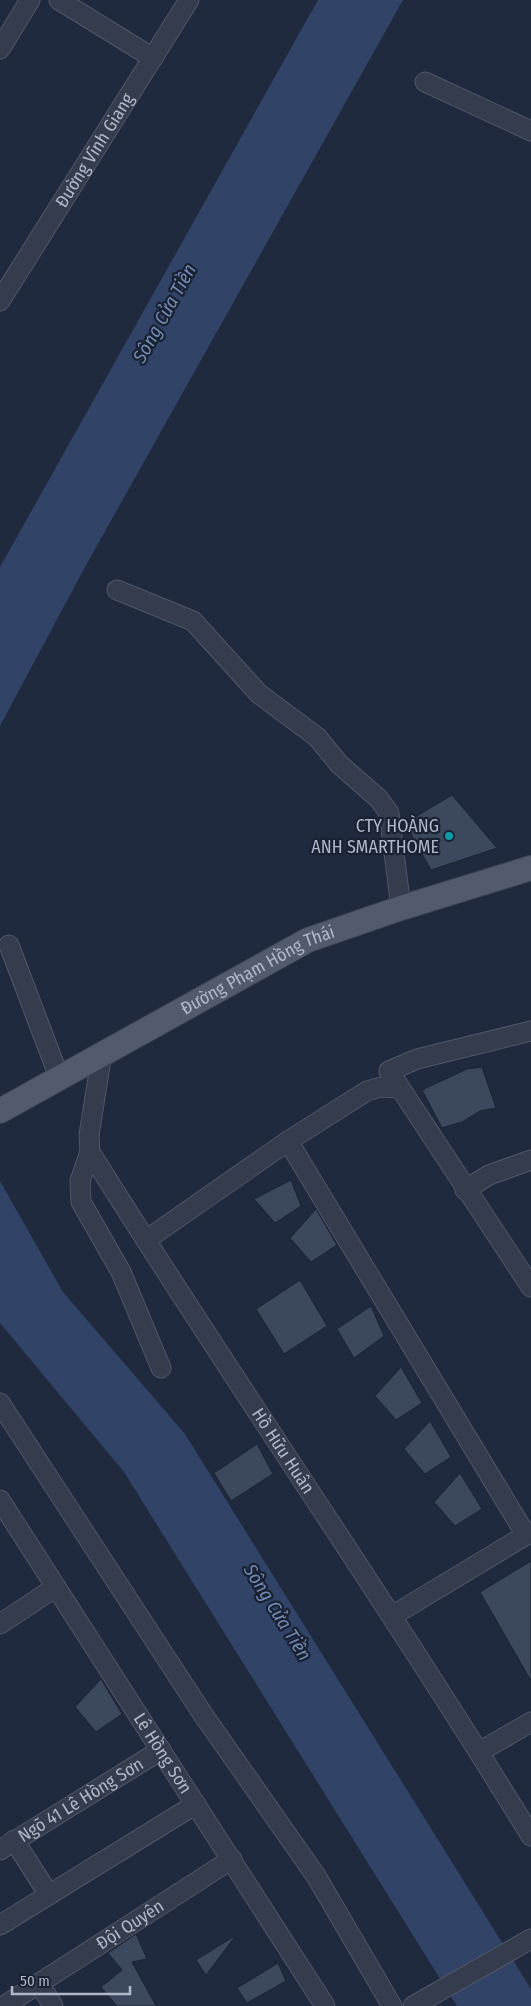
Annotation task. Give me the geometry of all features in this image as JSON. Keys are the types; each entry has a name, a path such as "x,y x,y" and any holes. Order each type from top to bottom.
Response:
{"main road":[{"name":"Đường Phạm Hồng Thái","path":"0,1110 308,940 401,908 531,868"}],"street":[{"path":"0,49 30,0"},
{"path":"59,0 153,58"},
{"name":"Đường Vĩnh Giang","path":"0,300 189,0"},
{"path":"425,82 531,132"},
{"path":"118,590 193,621 259,694 317,736 339,764 379,799 389,813 401,908"},
{"path":"9,945 59,1077"},
{"path":"531,1031 417,1059 389,1071 465,1190 531,1287"},
{"path":"102,1053 89,1136 90,1152 80,1181 81,1202 121,1272 161,1368"},
{"path":"146,1240 288,1141 367,1091 381,1087 400,1088"},
{"path":"288,1141 529,1534 392,1616"},
{"name":"Hồ Hữu Huân","path":"90,1152 392,1616 531,1836"},
{"path":"465,1190 489,1175 531,1160"},
{"path":"0,1403 202,1713 316,1876 392,2006"},
{"name":"Lê Hồng Sơn","path":"0,1500 325,2006"},
{"path":"0,1624 56,1588"},
{"path":"479,1752 531,1722"},
{"name":"Ngõ 41 Lê Hồng Sơn","path":"7,1845 161,1750"},
{"path":"0,1925 196,1804"},
{"path":"7,1845 49,1895"},
{"name":"Đội Quyên","path":"4,2006 232,1859"},
{"path":"413,2006 531,1940"},
{"path":"39,1983 53,2006"}],"water":[{"name":"Sông Cửa Tiền","path":"318,0 403,0 85,567 0,726 0,567"},
{"name":"Sông Cửa Tiền","path":"0,1181 63,1292 185,1434 531,1989 531,2006 457,2006 124,1472 0,1323"}],"building":[{"name":"CTY HOÀNG ANH SMARTHOME","path":"452,795 497,848 431,870 405,823"},
{"path":"482,1067 496,1108 480,1111 462,1122 442,1128 422,1090 467,1069"},
{"path":"291,1180 301,1206 275,1223 254,1199"},
{"path":"316,1209 337,1245 311,1262 290,1238"},
{"path":"300,1280 327,1326 284,1354 256,1309"},
{"path":"371,1306 384,1336 354,1358 337,1329"},
{"path":"401,1367 422,1403 396,1420 375,1396"},
{"path":"430,1421 451,1457 425,1474 404,1449"},
{"path":"257,1444 273,1474 231,1501 214,1473"},
{"path":"460,1473 482,1509 455,1526 434,1502"},
{"path":"531,1561 531,1681 480,1592"},
{"path":"101,1679 122,1714 96,1732 75,1707"},
{"path":"136,1934 147,1959 132,1962 156,2006 117,2006 101,1987 122,1970 108,1953"},
{"path":"234,1938 206,1975 196,1960"},
{"path":"278,1963 286,1981 247,2003 237,1988"}],"place":[{"name":"CTY HOÀNG ANH SMARTHOME","path":"449,836"}]}
